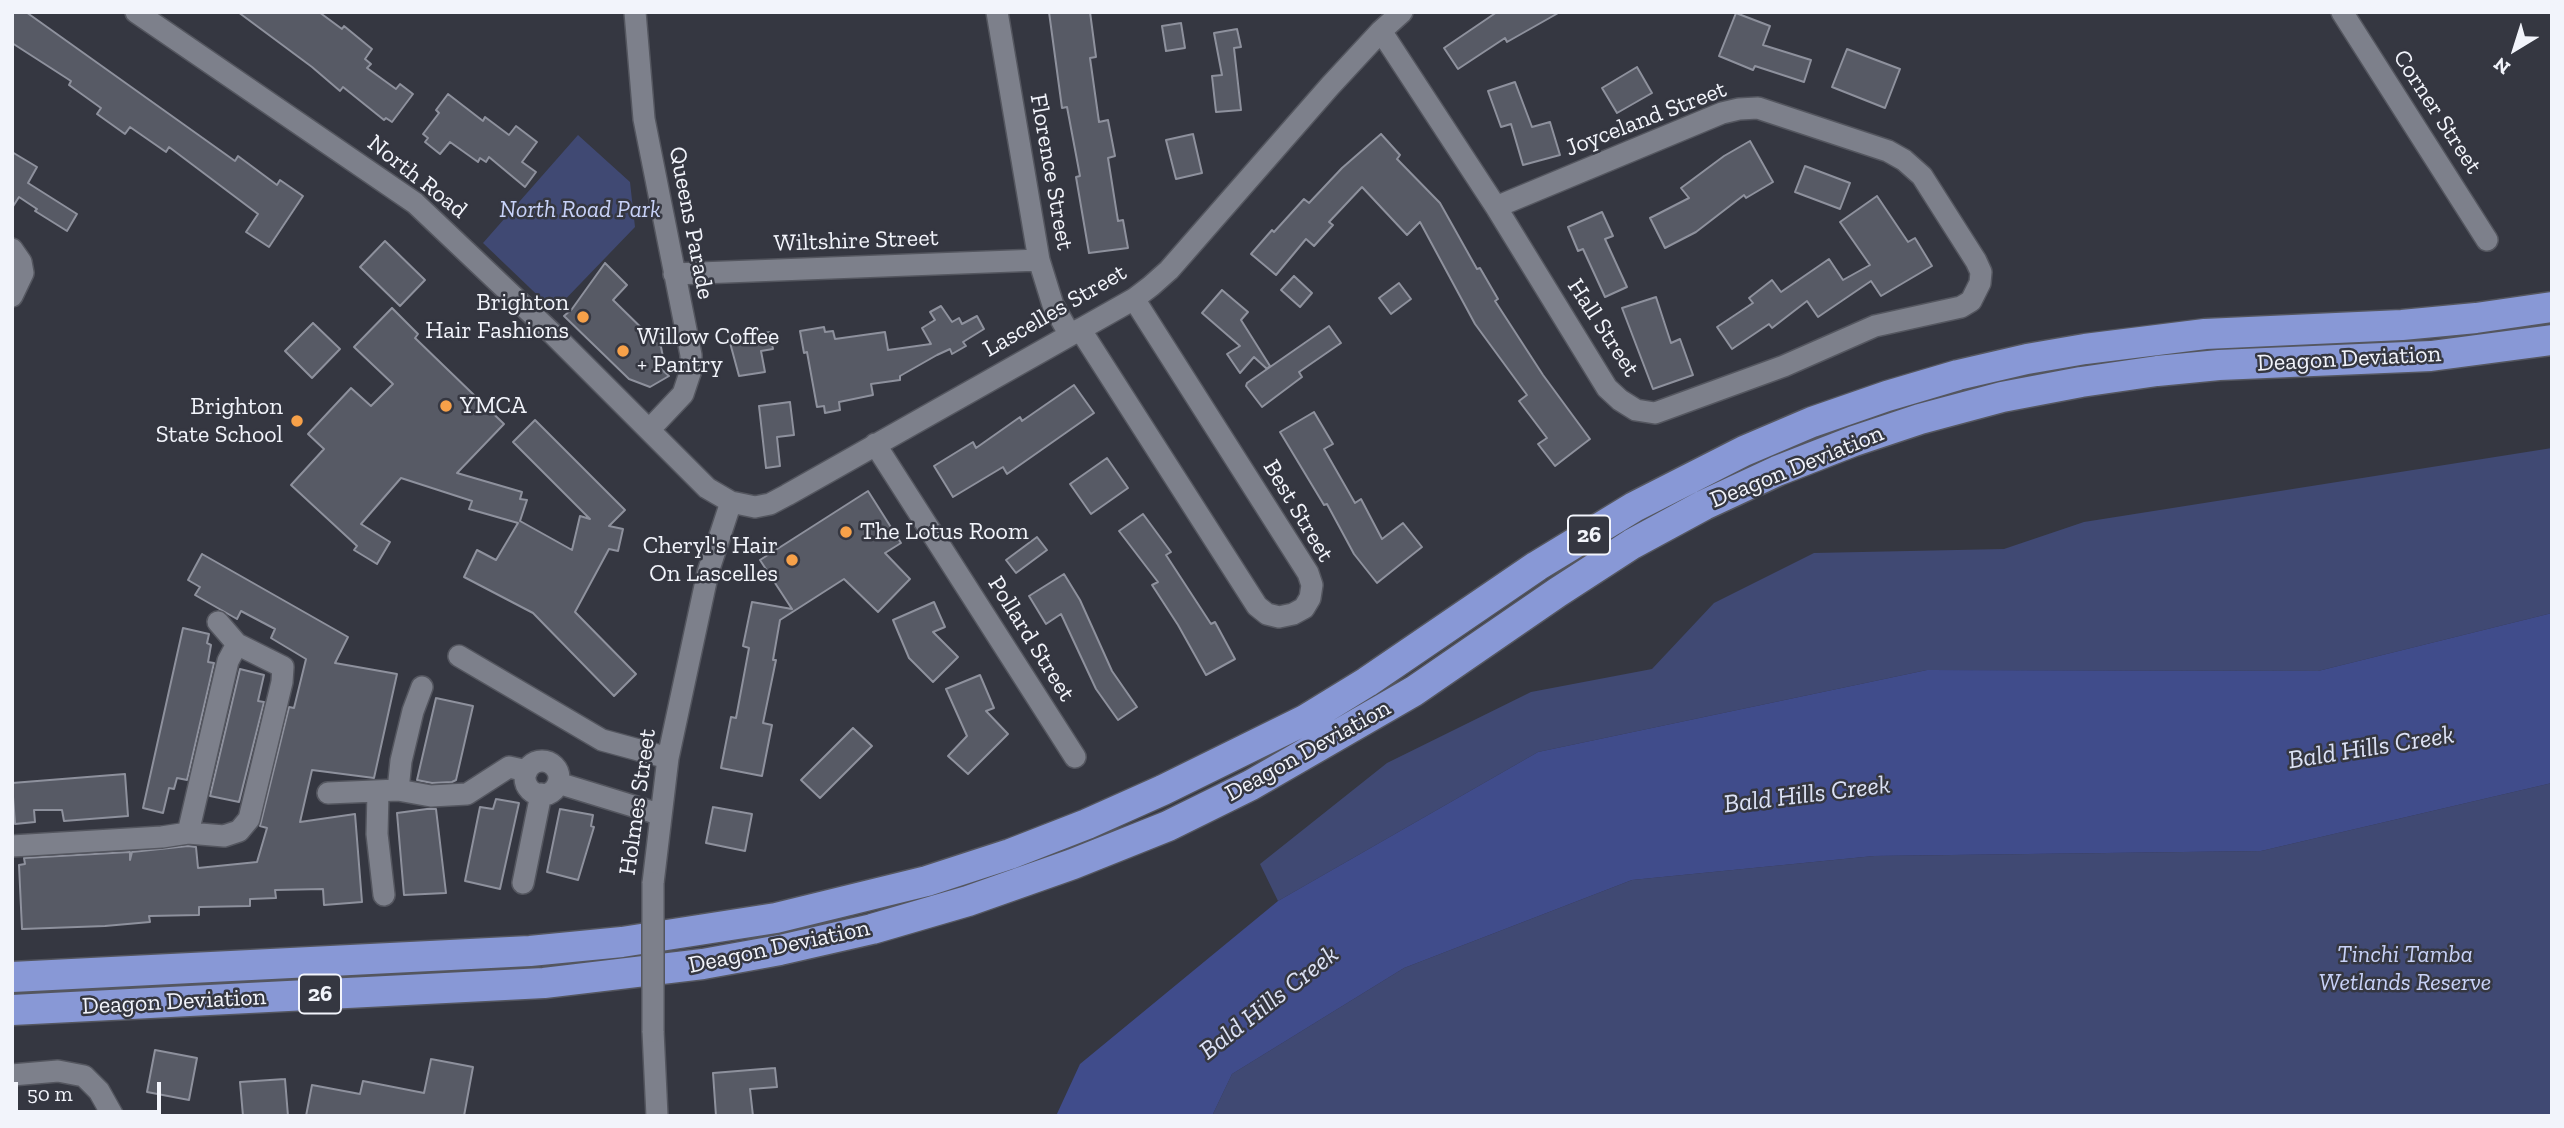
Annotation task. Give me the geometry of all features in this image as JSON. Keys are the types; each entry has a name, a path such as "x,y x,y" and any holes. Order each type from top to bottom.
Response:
{"highway":[{"name":"Deagon Deviation","path":"12,977 530,951 622,942 776,918 927,881 1010,854 1087,824 1247,750 1305,720 1367,682 1537,566 1634,507 1744,452 1837,413 1958,375 2085,349 2205,334 2402,325 2552,307"},
{"name":"Deagon Deviation","path":"12,1010 544,983 703,964 872,929 968,901 1073,864 1168,826 1251,785 1414,691 1632,544 1704,505 1777,471 1854,441 1920,419 2002,397 2119,376 2219,365 2431,356 2552,340"}],"street":[{"name":"North Road","path":"136,12 415,203 707,488 731,502"},
{"name":"Queens Parade","path":"635,12 644,119 691,355 691,370 683,394 649,430"},
{"name":"Florence Street","path":"998,12 1039,260 1053,305 1075,332"},
{"name":"Lascelles Street","path":"731,502 755,508 770,504 1133,299 1169,270 1381,31 1402,12"},
{"name":"Corner Street","path":"2342,12 2487,240"},
{"name":"Hall Street","path":"1381,31 1496,207 1607,388 1636,410 1655,413 1680,405 1784,366 1875,326 1961,307 1976,293"},
{"name":"Joyceland Street","path":"1496,207 1721,113 1758,108 1888,150 1904,160 1922,176 1976,261 1981,272 1976,293"},
{"path":"12,296 23,273 17,256"},
{"name":"Wiltshire Street","path":"674,274 1039,260"},
{"name":"Best Street","path":"1075,332 1257,606 1267,614 1279,617 1304,608 1311,598 1312,585 1308,573 1133,299"},
{"name":"Pollard Street","path":"875,444 1075,757"},
{"name":"Holmes Street","path":"657,1116 653,1031 653,883 659,814 668,758 708,572 731,502"},
{"path":"12,846 188,833 223,836 239,831 249,819 282,682 283,667 237,645 218,622"},
{"path":"188,833 228,661 237,645"},
{"path":"459,656 602,740 668,758"},
{"path":"384,895 377,834 422,687"},
{"path":"328,793 388,791 431,796 467,794 509,767 527,771 535,763 550,763 558,774 549,789 523,883"},
{"path":"549,789 659,814"},
{"path":"12,1075 58,1071 84,1076 99,1091 113,1116"}],"green space":[{"name":"North Road Park","path":"578,135 630,182 635,227 554,311 483,243"},
{"path":"2552,448 2552,613 2318,671 1927,670 1538,752 1278,901 1260,864 1387,763 1531,692 1652,669 1714,603 1814,553 2004,549 2084,522"},
{"name":"Tinchi Tamba Wetlands Reserve","path":"2552,783 2552,1116 1212,1116 1232,1074 1404,968 1632,880 1874,856 2261,851"}],"water":[{"name":"Bald Hills Creek","path":"2552,613 2552,783 2261,851 1874,856 1632,880 1404,968 1232,1074 1212,1116 1056,1116 1080,1064 1278,901 1538,752 1927,670 2318,671"}],"building":[{"path":"12,12 26,12 235,161 238,156 277,185 280,180 303,196 269,247 246,232 258,214 169,147 166,152 130,127 125,134 97,114 101,108 69,85 71,81 12,43"},
{"path":"238,12 319,12 342,29 344,26 372,49 365,59 371,64 367,68 396,89 400,84 413,94 392,122 386,118 384,120 343,87 340,91"},
{"path":"1049,12 1090,12 1096,57 1090,58 1099,122 1108,120 1115,156 1108,158 1118,221 1123,220 1128,248 1089,253 1076,177 1080,176 1067,107 1062,108"},
{"path":"1497,12 1560,12 1507,42 1505,38 1458,69 1444,48"},
{"path":"1736,13 1770,26 1763,45 1811,60 1804,82 1755,66 1753,70 1719,56"},
{"path":"1181,23 1185,48 1166,51 1162,26"},
{"path":"1237,29 1241,47 1234,48 1241,110 1216,112 1212,76 1222,75 1214,33"},
{"path":"1847,49 1900,69 1885,108 1832,87"},
{"path":"1637,67 1652,93 1617,113 1602,88"},
{"path":"1515,82 1532,127 1550,122 1560,155 1523,165 1511,124 1501,127 1488,91"},
{"path":"448,94 483,121 485,117 509,135 516,126 537,142 522,162 536,172 525,187 489,157 486,162 480,158 478,162 450,142 440,154 425,142 428,138 423,134 439,113 436,110"},
{"path":"1193,134 1202,173 1176,179 1166,140"},
{"path":"1381,134 1400,155 1397,159 1440,203 1477,269 1480,268 1498,299 1495,301 1543,375 1590,439 1555,466 1538,444 1547,438 1519,401 1527,395 1475,324 1420,222 1407,235 1362,187 1329,222 1333,225 1314,246 1306,239 1276,275 1251,254 1304,199 1309,203 1342,168"},
{"path":"1750,141 1773,182 1746,198 1744,195 1696,232 1665,248 1650,218 1689,198 1681,188 1724,156"},
{"path":"12,152 37,167 28,183 77,214 67,231 35,211 37,209 19,197 12,208"},
{"path":"1805,166 1850,183 1840,209 1795,192"},
{"path":"1877,196 1908,242 1915,238 1932,266 1881,296 1871,281 1818,317 1807,301 1772,328 1769,324 1732,349 1717,327 1753,303 1749,298 1772,280 1781,292 1829,259 1843,280 1870,265 1840,222"},
{"path":"1602,212 1613,236 1605,239 1627,287 1605,297 1583,249 1578,251 1568,227"},
{"path":"385,241 425,280 400,306 360,267"},
{"path":"605,263 627,285 613,300 661,347 661,369 669,376 650,387 629,379 564,316"},
{"path":"1294,276 1312,293 1300,307 1281,290"},
{"path":"1399,283 1411,299 1391,314 1379,298"},
{"path":"1222,290 1248,312 1241,320 1270,366 1267,369 1254,357 1240,373 1227,354 1240,346 1202,313"},
{"path":"1656,297 1671,343 1680,339 1693,375 1653,389 1622,308"},
{"path":"941,306 952,322 959,318 962,324 977,316 984,329 963,342 966,346 952,354 950,349 937,355 900,376 900,380 871,384 873,395 839,402 840,410 825,413 824,406 817,407 807,352 804,353 800,331 824,327 825,332 833,331 835,339 885,332 888,350 931,344 922,328 935,320 930,312"},
{"path":"392,308 418,334 415,338 504,424 457,473 522,492 520,499 527,500 520,521 572,550 580,516 590,519 513,442 535,420 625,510 609,526 623,529 618,551 609,549 575,612 636,674 614,696 533,613 464,577 477,550 496,560 518,523 469,509 472,501 401,478 361,524 390,542 377,564 354,550 357,546 291,485 324,449 308,434 351,388 371,406 393,384 354,347"},
{"path":"313,323 340,349 312,378 285,351"},
{"path":"1329,326 1341,343 1299,372 1302,377 1262,407 1246,386 1247,383"},
{"path":"770,332 773,349 761,351 765,372 739,376 729,339"},
{"path":"1074,385 1094,413 1007,474 1003,467 953,497 934,466 973,442 976,448 1020,417 1022,421"},
{"path":"790,402 794,435 777,437 780,466 766,468 759,406"},
{"path":"1314,412 1333,444 1324,449 1355,503 1361,499 1382,539 1403,523 1422,547 1377,583 1354,554 1327,504 1324,505 1280,432"},
{"path":"1107,458 1128,488 1091,514 1070,484"},
{"path":"868,491 901,543 885,553 910,579 878,612 844,579 780,620 773,660 776,660 763,723 772,725 762,776 721,768 731,717 736,718 749,648 743,646 752,602 792,609 760,560"},
{"path":"1143,514 1171,552 1166,555 1211,624 1215,622 1235,659 1206,675 1152,585 1158,582 1119,531"},
{"path":"1037,537 1047,550 1016,573 1006,560"},
{"path":"202,554 348,637 335,663 397,674 374,778 312,770 300,822 355,814 362,902 324,905 323,889 275,890 276,898 250,899 250,906 199,907 199,915 149,916 150,922 105,926 22,929 19,865 25,864 24,858 130,852 130,860 132,852 188,846 196,847 198,868 257,862 267,828 260,826 289,707 294,708 306,659 271,638 275,629 241,611 237,619 195,595 200,587 188,580"},
{"path":"1064,574 1080,600 1112,671 1137,707 1118,720 1096,689 1061,614 1046,624 1029,596"},
{"path":"934,602 945,627 933,632 958,657 933,682 909,658 893,620"},
{"path":"183,628 209,634 207,643 211,645 208,662 214,663 187,780 177,778 174,789 169,788 163,813 143,808"},
{"path":"240,669 264,675 258,701 264,702 239,802 210,796"},
{"path":"980,675 994,708 986,711 1008,734 968,774 948,756 967,736 946,689"},
{"path":"436,698 473,706 456,780 452,782 432,783 417,780"},
{"path":"853,728 872,746 820,798 801,780"},
{"path":"125,774 128,816 64,821 62,810 34,810 35,822 15,824 12,783"},
{"path":"496,799 519,803 500,889 465,881 480,807 493,809"},
{"path":"713,807 752,814 745,851 706,843"},
{"path":"436,809 446,893 404,895 397,813"},
{"path":"560,809 593,815 591,826 594,827 578,880 547,872"},
{"path":"155,1050 197,1058 189,1100 147,1092"},
{"path":"431,1059 473,1067 464,1116 306,1116 312,1085 360,1094 363,1081 424,1093"},
{"path":"775,1068 777,1087 750,1089 753,1116 716,1116 713,1073"},
{"path":"285,1079 288,1116 243,1116 240,1082"}],"place":[{"name":"Brighton Hair Fashions","path":"583,317"},
{"name":"Willow Coffee + Pantry","path":"623,351"},
{"name":"YMCA","path":"446,406"},
{"name":"Brighton State School","path":"297,421"},
{"name":"The Lotus Room","path":"846,532"},
{"name":"Cheryl's Hair On Lascelles","path":"792,560"}]}
